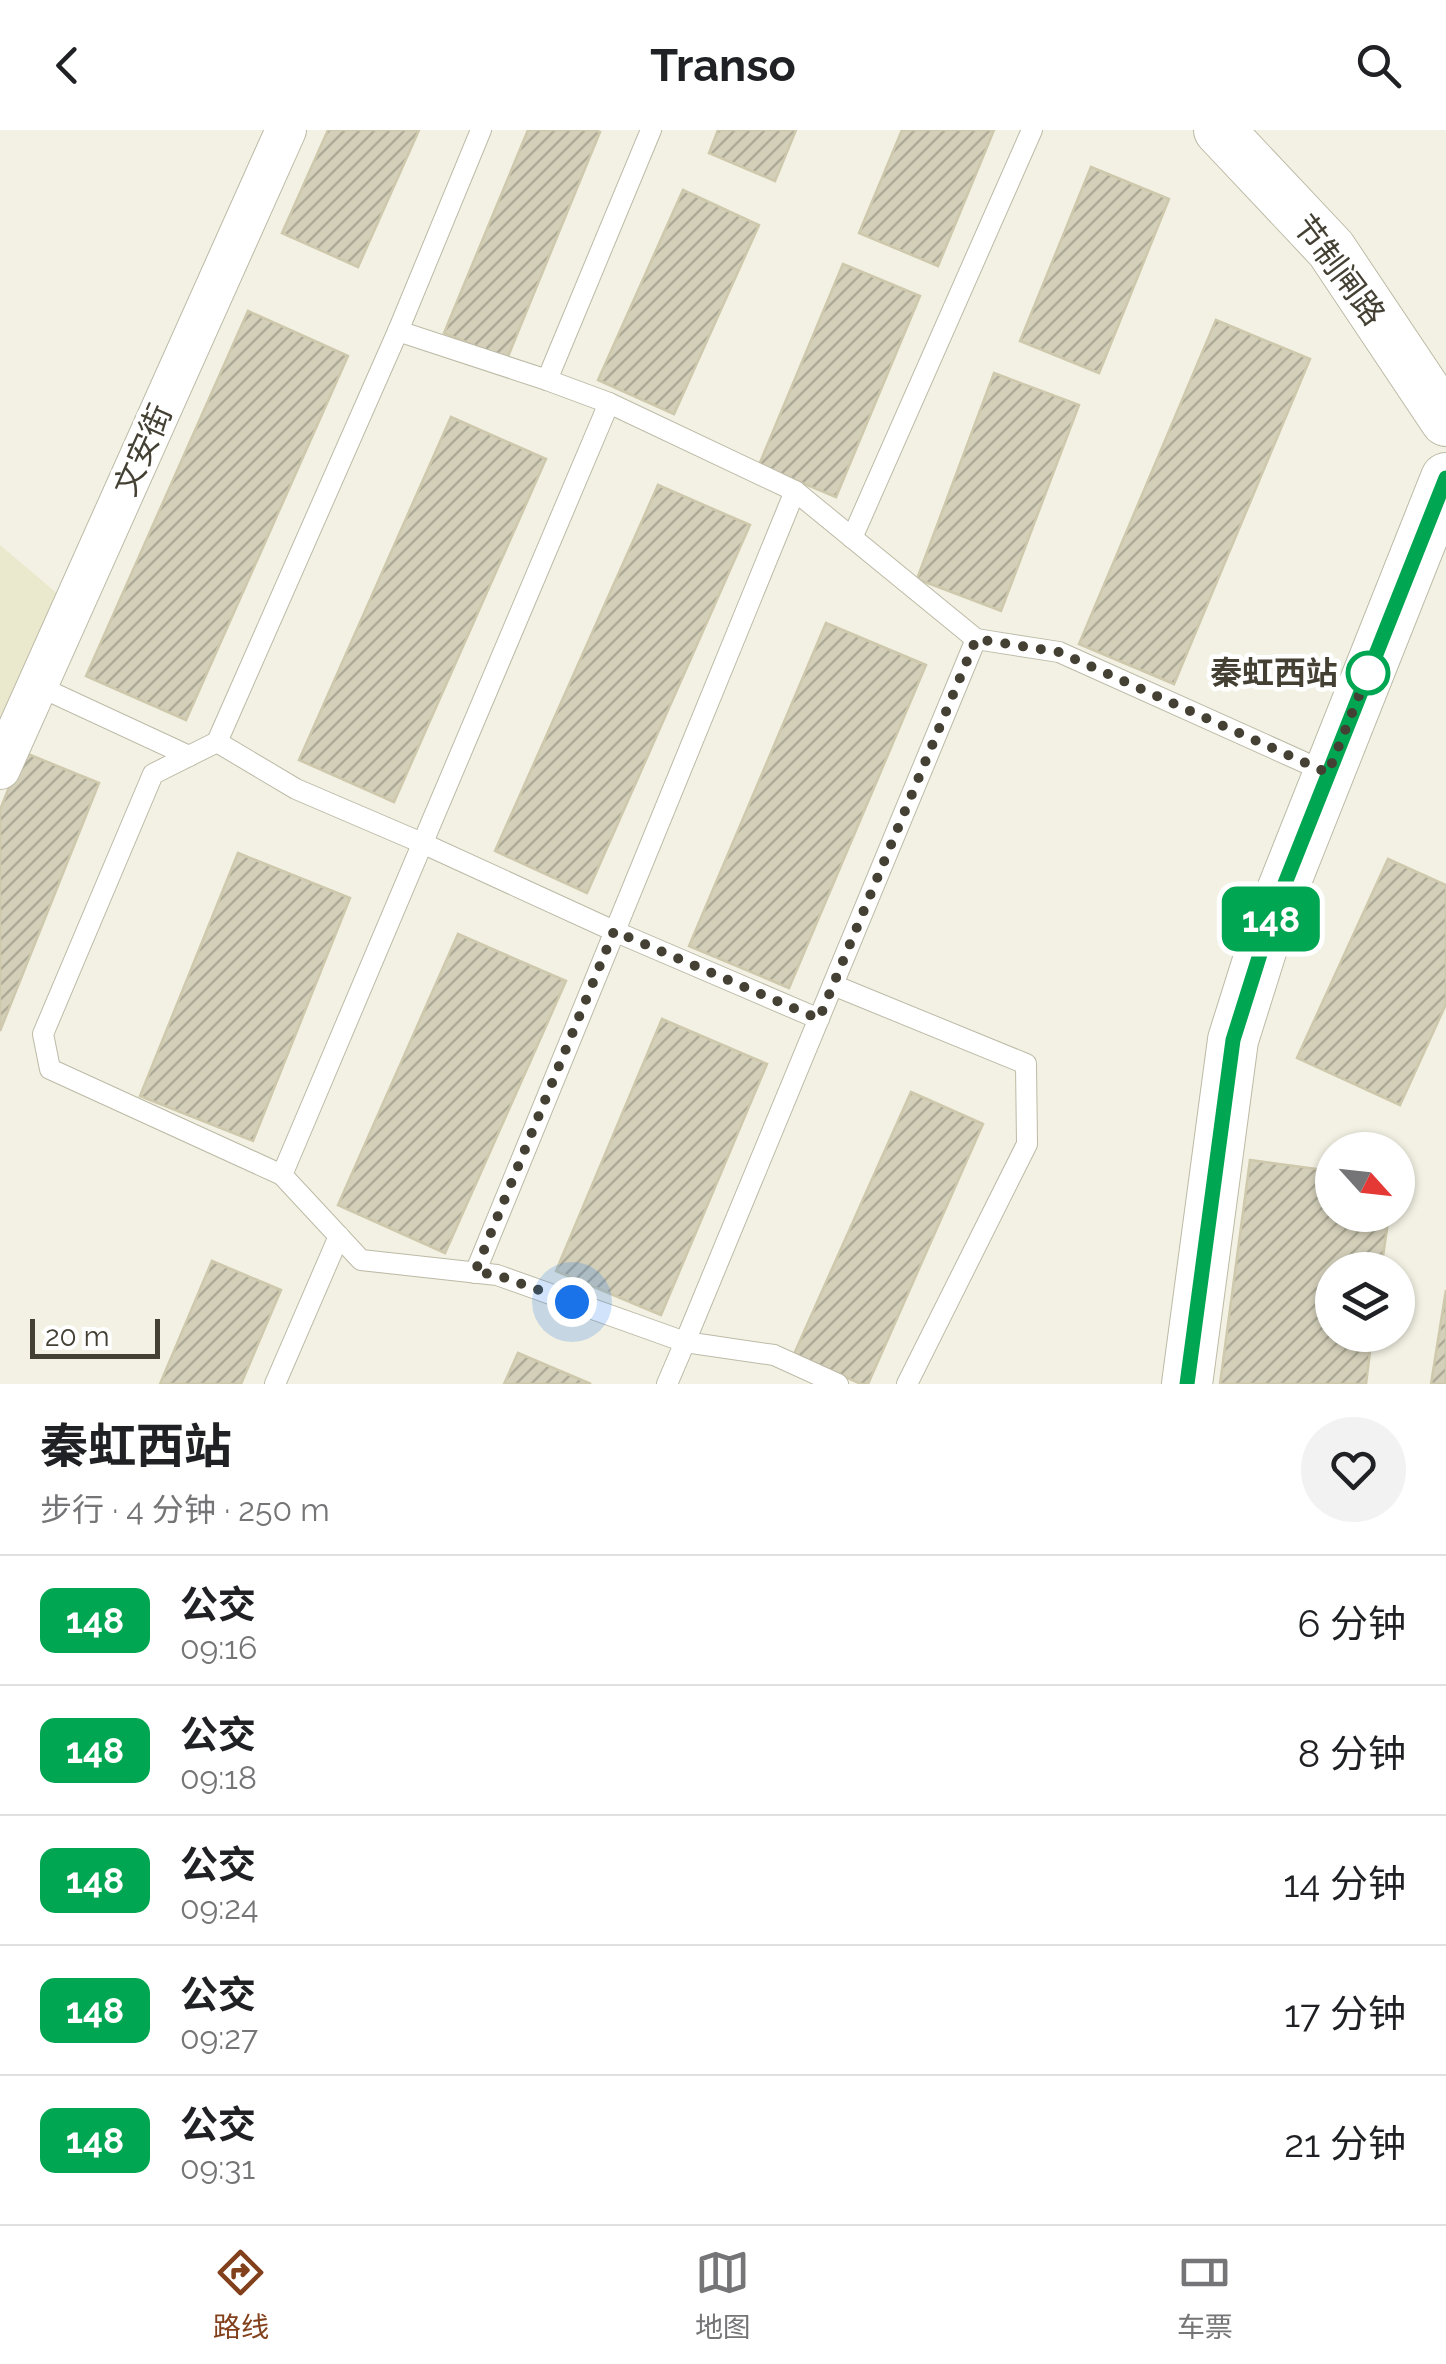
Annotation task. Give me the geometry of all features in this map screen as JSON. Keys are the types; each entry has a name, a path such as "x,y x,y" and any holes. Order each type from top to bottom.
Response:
{"street":[{"name":"文安街","path":"0,769 286,130"},
{"name":"节制闸路","path":"1219,130 1331,249 1446,421"},
{"path":"1187,1384 1233,1040 1272,916 1446,478"}],"lane":[{"path":"480,130 398,331 217,742 153,774 43,1034 50,1069 282,1175 361,1260 497,1275 685,1342 774,1355 838,1384"},
{"path":"547,380 651,130"},
{"path":"852,538 1032,130"},
{"path":"398,331 608,403 795,491 976,639 1059,652 1328,773"},
{"path":"282,1175 608,403"},
{"path":"475,1272 795,491"},
{"path":"668,1384 976,639"},
{"path":"38,686 189,756"},
{"path":"217,742 296,789 819,1019"},
{"path":"833,985 1026,1064 1026,1144 907,1384"},
{"path":"276,1384 339,1236"}],"shaded area":[{"path":"0,545 73,607 0,769"}],"building":[{"path":"328,130 419,130 358,267 282,233"},
{"path":"528,130 600,132 507,359 444,333"},
{"path":"718,130 796,130 775,181 709,153"},
{"path":"902,130 994,130 938,266 859,233"},
{"path":"1091,167 1169,199 1099,373 1020,341"},
{"path":"683,190 759,225 674,414 598,380"},
{"path":"843,264 920,296 836,497 759,465"},
{"path":"248,311 348,356 186,720 86,676"},
{"path":"1216,320 1310,359 1174,684 1079,644"},
{"path":"994,373 1079,405 1001,611 917,579"},
{"path":"451,417 546,459 394,802 299,760"},
{"path":"658,485 750,525 587,893 495,851"},
{"path":"826,623 926,665 789,988 689,946"},
{"path":"23,752 99,783 0,1031 0,810"},
{"path":"238,853 350,898 253,1141 140,1096"},
{"path":"1388,859 1446,885 1446,1004 1400,1105 1297,1058"},
{"path":"458,934 566,981 445,1253 338,1205"},
{"path":"662,1019 767,1064 661,1315 556,1271"},
{"path":"911,1092 983,1124 868,1384 861,1384 794,1354"},
{"path":"1250,1160 1315,1169 1315,1232 1387,1232 1384,1252 1315,1252 1315,1352 1370,1352 1366,1384 1220,1384"},
{"path":"212,1261 281,1290 241,1384 160,1384"},
{"path":"1446,1290 1446,1384 1431,1384"},
{"path":"518,1353 591,1384 504,1384"}],"bus line":[{"name":"148","path":"1187,1384 1233,1040 1272,916 1446,478"}],"place":[{"name":"秦虹西站","path":"1368,673"}],"route":[{"path":"572,1302 497,1275 475,1272 614,931 819,1019 976,639 1059,652 1328,773 1372,663 1368,673"}]}
